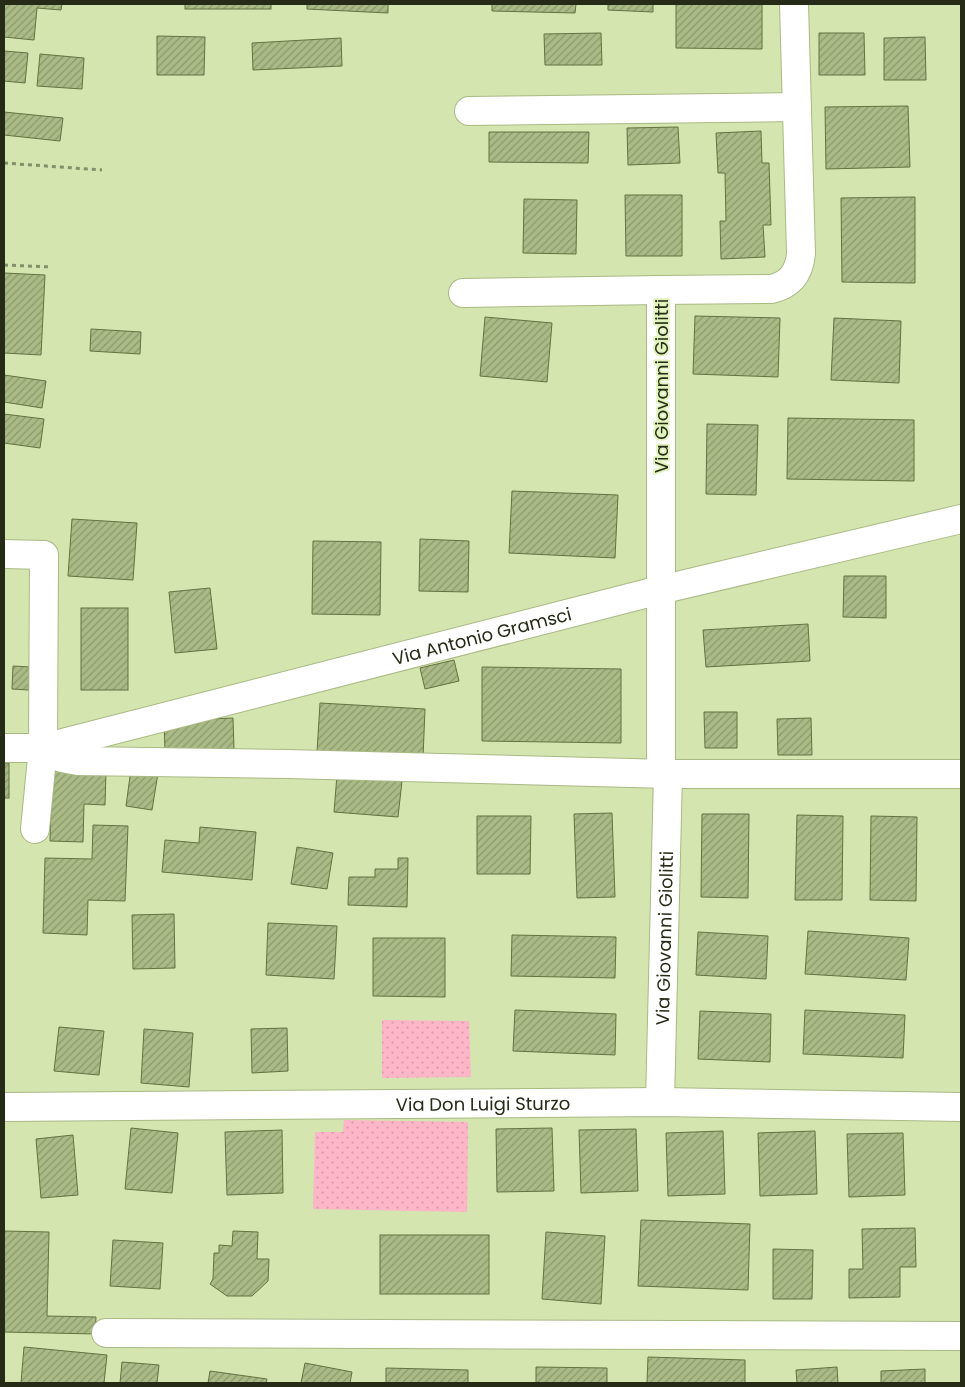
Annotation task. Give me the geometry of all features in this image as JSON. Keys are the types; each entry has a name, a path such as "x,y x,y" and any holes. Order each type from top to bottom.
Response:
{"street":[{"name":"Via Giovanni Giolitti","path":"660,1102 664,774 660,590 661,290 771,289 793,278 797,270 801,254 794,4"},
{"path":"469,112 797,107"},
{"path":"463,293 661,290"},
{"name":"Via Antonio Gramsci","path":"4,748 43,748 660,590 961,519"},
{"path":"4,554 44,555 43,748 35,829"},
{"path":"43,748 62,758 78,760 664,774 961,774"},
{"name":"Via Don Luigi Sturzo","path":"4,1107 660,1102 961,1107"},
{"path":"106,1333 961,1336"}],"path":[{"path":"4,163 102,170"},
{"path":"4,265 51,268"}],"shaded area":[{"path":"382,1020 469,1021 471,1077 382,1078"},
{"path":"344,1120 468,1122 467,1212 313,1209 315,1132 343,1132"}],"building":[{"path":"4,4 62,4 61,10 37,8 34,40 4,37"},
{"path":"185,4 271,4 271,9 185,9"},
{"path":"307,4 388,4 388,13 307,9"},
{"path":"492,4 576,4 575,13 492,11"},
{"path":"608,4 653,4 653,12 608,10"},
{"path":"676,4 762,4 762,49 676,48"},
{"path":"601,33 602,65 545,65 544,34"},
{"path":"819,33 864,33 865,75 819,75"},
{"path":"157,36 205,37 204,75 157,75"},
{"path":"925,37 926,80 884,80 884,38"},
{"path":"341,38 342,66 253,70 252,43"},
{"path":"4,51 28,53 25,83 4,81"},
{"path":"40,54 84,58 82,89 37,86"},
{"path":"908,106 910,167 826,169 825,107"},
{"path":"4,112 63,118 60,141 4,135"},
{"path":"678,127 680,163 628,165 627,128"},
{"path":"761,131 762,163 769,163 771,225 763,225 765,257 721,259 720,221 726,221 725,173 718,173 716,133"},
{"path":"489,132 589,132 588,163 489,162"},
{"path":"625,195 682,195 682,256 626,256"},
{"path":"915,197 915,283 842,282 841,198"},
{"path":"524,199 577,200 576,254 523,253"},
{"path":"4,273 45,275 41,355 4,353"},
{"path":"695,316 780,318 778,377 693,374"},
{"path":"485,317 552,323 547,382 480,376"},
{"path":"834,318 901,321 899,383 831,380"},
{"path":"91,329 141,332 140,354 90,351"},
{"path":"4,375 46,381 42,408 4,402"},
{"path":"4,414 44,419 40,448 4,443"},
{"path":"788,418 914,420 914,481 787,479"},
{"path":"707,424 758,425 756,495 706,494"},
{"path":"512,491 618,495 615,558 509,553"},
{"path":"72,519 137,523 133,580 68,576"},
{"path":"420,539 469,541 468,592 419,591"},
{"path":"313,541 381,542 380,615 312,614"},
{"path":"844,576 886,576 886,618 843,617"},
{"path":"210,588 217,649 175,653 169,592"},
{"path":"81,608 128,608 128,690 81,690"},
{"path":"808,624 810,661 706,667 703,630"},
{"path":"454,660 459,681 425,689 420,668"},
{"path":"13,666 30,667 29,690 12,689"},
{"path":"482,667 621,669 621,743 482,741"},
{"path":"320,703 425,709 423,758 317,752"},
{"path":"704,712 737,712 737,748 705,748"},
{"path":"233,718 234,749 165,751 164,721"},
{"path":"811,718 812,755 778,755 777,719"},
{"path":"4,763 9,763 9,798 4,798"},
{"path":"131,769 158,773 152,810 126,806"},
{"path":"52,771 106,772 105,805 84,804 83,842 50,841"},
{"path":"337,775 402,781 398,817 334,812"},
{"path":"612,813 615,897 577,898 574,814"},
{"path":"702,814 749,814 748,898 701,897"},
{"path":"797,815 843,816 842,900 795,900"},
{"path":"477,816 531,816 530,874 477,874"},
{"path":"871,816 917,817 916,901 870,900"},
{"path":"93,825 128,826 125,901 88,900 87,935 43,933 45,858 92,859"},
{"path":"200,827 256,832 252,880 162,872 165,840 199,843"},
{"path":"297,847 333,853 327,889 291,884"},
{"path":"398,858 408,858 407,907 348,905 349,877 375,877 375,869 398,869"},
{"path":"174,914 175,968 133,969 132,915"},
{"path":"268,923 337,926 334,979 266,975"},
{"path":"808,931 909,938 906,980 805,974"},
{"path":"698,932 768,936 766,979 696,975"},
{"path":"512,935 616,937 615,978 511,976"},
{"path":"373,938 445,938 445,997 373,996"},
{"path":"515,1010 616,1014 615,1055 513,1051"},
{"path":"805,1010 905,1015 903,1058 803,1054"},
{"path":"700,1011 771,1014 770,1062 698,1059"},
{"path":"59,1027 104,1031 99,1075 54,1071"},
{"path":"287,1028 288,1071 252,1073 251,1029"},
{"path":"144,1029 193,1033 189,1087 141,1083"},
{"path":"131,1128 178,1133 172,1193 125,1189"},
{"path":"552,1128 554,1191 497,1192 496,1129"},
{"path":"636,1129 638,1191 581,1193 579,1130"},
{"path":"282,1130 283,1193 227,1195 225,1132"},
{"path":"723,1131 725,1194 668,1196 666,1133"},
{"path":"815,1131 817,1194 760,1196 758,1133"},
{"path":"903,1133 905,1195 849,1197 847,1134"},
{"path":"73,1135 78,1195 41,1198 36,1139"},
{"path":"641,1220 750,1224 748,1290 638,1286"},
{"path":"915,1228 916,1267 900,1267 900,1297 849,1298 849,1269 863,1269 862,1229"},
{"path":"4,1231 49,1232 47,1316 96,1317 95,1334 4,1332"},
{"path":"233,1231 258,1232 257,1259 269,1259 268,1281 252,1296 227,1296 210,1284 213,1279 214,1253 219,1253 219,1245 232,1246"},
{"path":"546,1232 605,1236 601,1304 542,1299"},
{"path":"380,1235 489,1235 489,1294 380,1294"},
{"path":"113,1240 163,1243 160,1289 110,1286"},
{"path":"773,1249 813,1250 812,1299 773,1299"},
{"path":"24,1347 107,1355 104,1383 21,1383"},
{"path":"648,1357 745,1360 745,1383 647,1383"},
{"path":"122,1362 159,1365 157,1383 120,1383"},
{"path":"305,1363 352,1372 350,1383 301,1383"},
{"path":"536,1367 607,1368 607,1383 536,1383"},
{"path":"837,1367 838,1383 797,1383 796,1370"},
{"path":"386,1368 468,1370 468,1383 386,1383"},
{"path":"925,1369 925,1383 881,1383 881,1371"},
{"path":"210,1371 267,1379 266,1383 208,1383"}]}
